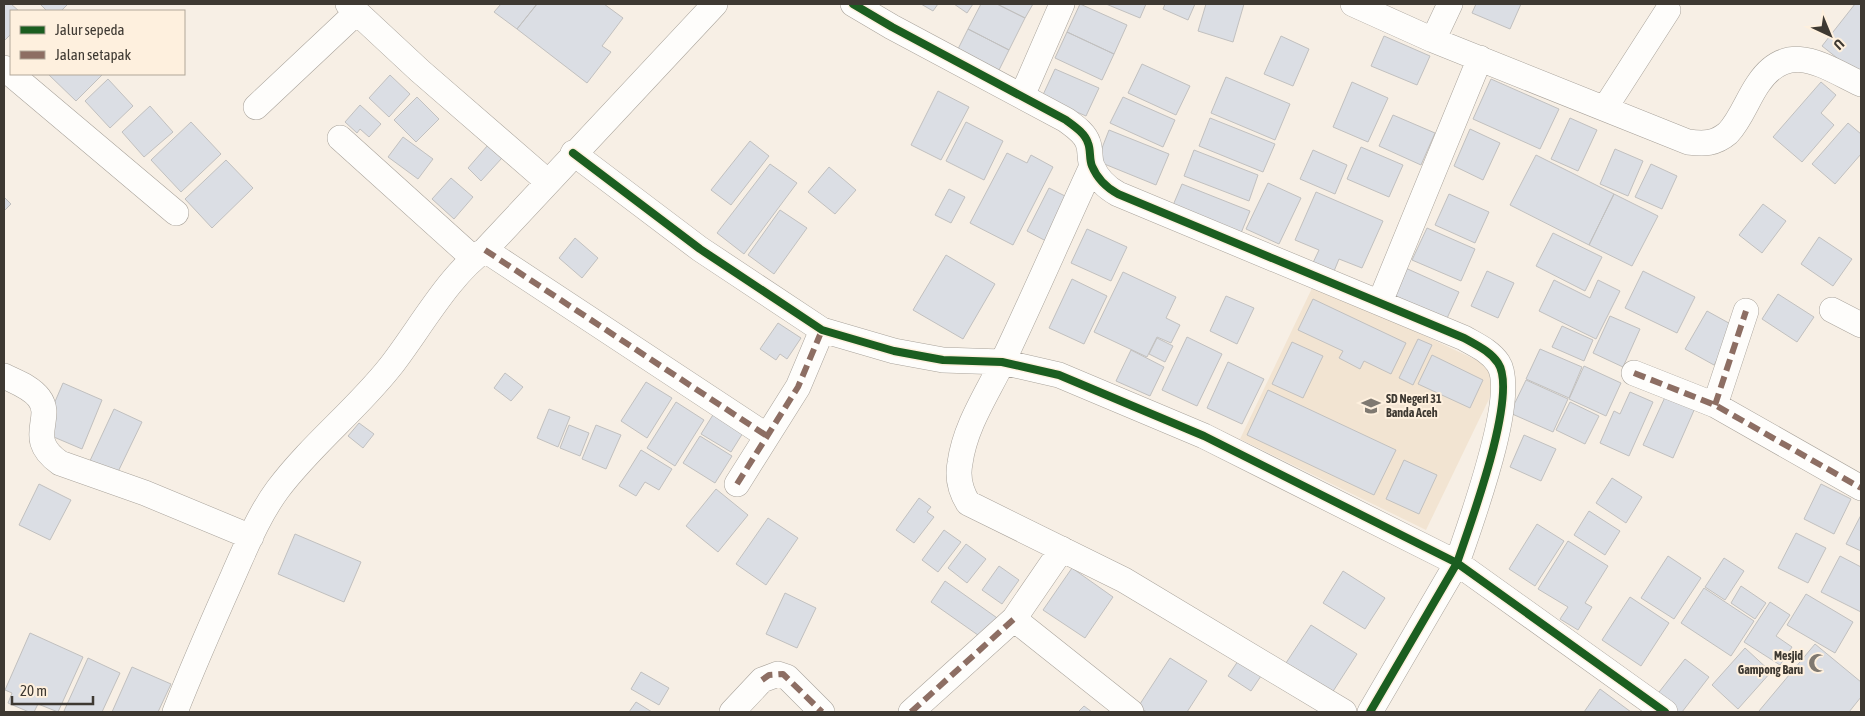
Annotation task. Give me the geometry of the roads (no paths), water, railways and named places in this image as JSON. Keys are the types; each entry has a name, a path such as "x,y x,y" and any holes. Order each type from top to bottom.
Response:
{"street":[{"path":"175,712 196,659 250,537 277,490 297,466 338,425 390,367 424,319 479,254 715,4"},
{"path":"853,4 892,27 1066,120 1083,134 1088,142 1092,166 1109,189 1464,338 1488,352 1499,364 1504,385 1501,415 1476,505 1457,563 1370,712"},
{"path":"1022,96 1062,4"},
{"path":"1353,4 1433,40 1688,142 1710,144 1721,140 1728,133 1759,83 1776,64 1784,60 1798,58 1815,62 1861,84"},
{"path":"1433,40 1450,4"},
{"path":"256,106 352,8 420,71 548,182"},
{"path":"1605,108 1668,10"},
{"path":"1380,302 1480,58"},
{"path":"12,75 176,213"},
{"path":"340,138 479,254 767,436"},
{"path":"573,153 700,250 822,330 894,351 942,360 1002,362 1059,375 1204,436 1457,563 1665,712"},
{"path":"1092,166 1002,362 975,413 960,462 959,484 968,502 1124,580 1344,712"},
{"path":"1832,310 1861,325"},
{"path":"1715,405 1746,311"},
{"path":"737,484 798,387 822,330"},
{"path":"1634,373 1715,405 1861,488"},
{"path":"4,376 34,392 40,399 44,406 42,445 60,463 145,493 250,537"},
{"path":"911,712 1014,619 1062,549"},
{"path":"1014,619 1131,712"},
{"path":"732,712 762,680 778,674 787,677 822,712"}],"place":[{"name":"SD Negeri 31 Banda Aceh","path":"1371,406"},
{"name":"Mesjid Gampong Baru","path":"1818,663"}]}
